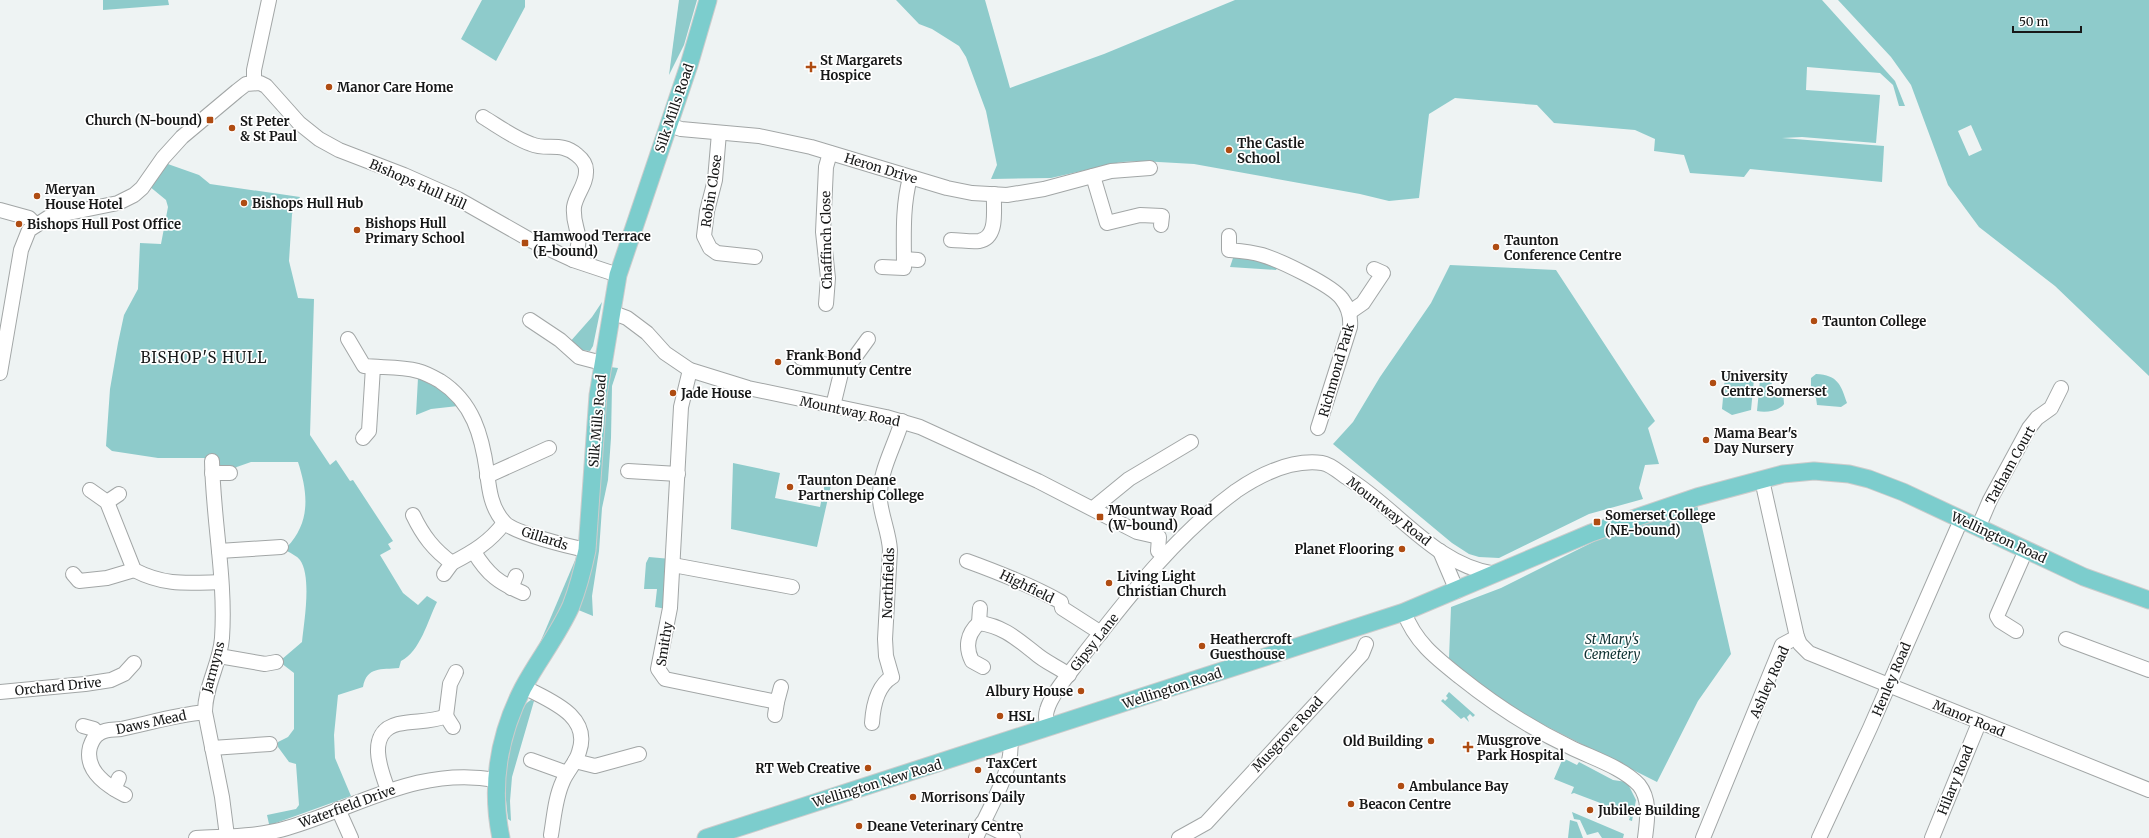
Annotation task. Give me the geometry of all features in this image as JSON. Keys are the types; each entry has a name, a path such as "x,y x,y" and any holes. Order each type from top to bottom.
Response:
{"main road":[{"name":"Silk Mills Road","path":"501,838 497,812 496,780 501,744 508,722 524,687 562,624 571,605 587,550 602,363 618,275 669,125 708,0"},
{"name":"Wellington Road","path":"1048,728 1404,612 1591,533 1696,497 1783,474 1814,471 1849,474 1889,487 2084,577 2149,600"},
{"name":"Wellington New Road","path":"706,838 1048,728"}],"street":[{"path":"0,373 21,250 29,230 36,224 49,218 118,203 134,195 142,188 163,158 182,137 246,84 254,82 254,70 269,0"},
{"name":"Bishops Hull Hill","path":"254,82 266,86 299,123 319,139 339,150 404,175 458,199 526,238 573,260 618,275"},
{"path":"483,117 504,122 531,144 563,147 572,150 584,162 586,178 575,204 573,217 579,237 573,260"},
{"name":"Heron Drive","path":"669,125 681,129 759,136 811,147 946,188 994,194 1007,195 1044,189 1128,168 1150,168"},
{"name":"Robin Close","path":"719,133 715,180 707,211 704,236 710,248 717,253 755,257"},
{"name":"Chaffinch Close","path":"826,304 828,278 823,232 826,167 830,153"},
{"path":"1093,176 1102,224 1140,215 1162,216"},
{"path":"882,267 904,268 911,260 906,193 910,178"},
{"path":"951,240 980,241 991,232 993,226 994,194"},
{"path":"0,210 29,218 36,224"},
{"name":"Richmond Park","path":"1229,236 1229,255 1262,255 1284,264 1327,286 1342,298 1350,312 1350,327 1318,428"},
{"name":"Richmond Park","path":"1350,312 1363,303 1382,273 1374,269"},
{"name":"Mountway Road","path":"611,312 628,318 647,333 666,353 690,370 748,388 902,422 944,438 1094,509 1137,532 1159,537 1158,551"},
{"path":"530,320 560,340 579,357 602,363"},
{"path":"348,339 364,366 373,368 370,434"},
{"path":"833,406 842,369 852,361 868,339"},
{"path":"801,358 842,369"},
{"name":"Gillards","path":"373,368 400,368 420,371 433,377 455,392 463,400 475,422 484,449 490,495 504,523 534,535 587,550"},
{"name":"Smithy","path":"690,370 681,407 673,565 668,622 658,669 660,674 666,679 776,708 781,687"},
{"name":"Tatham Court","path":"1978,528 1990,500 2029,428 2037,418 2050,408 2061,388"},
{"name":"Northfields","path":"872,723 868,707 884,682 897,676 886,656 885,639 890,550 889,536 880,501 880,488 888,456 902,422"},
{"path":"1094,509 1129,479 1190,442"},
{"path":"488,476 534,448 549,448"},
{"name":"Mountway Road","path":"1192,528 1237,491 1263,475 1298,464 1324,464 1357,483 1440,551 1455,561 1479,572 1495,574"},
{"name":"Jarmyns","path":"227,836 205,712 205,700 219,656 222,638 221,582 219,551 212,499 212,467 230,473"},
{"path":"628,471 678,474"},
{"name":"Ashley Road","path":"1703,838 1782,645 1797,637 1762,480"},
{"path":"90,490 107,502 134,570 149,578 163,582 221,582"},
{"path":"107,502 119,494"},
{"name":"Henley Road","path":"1819,838 1870,728 1887,685 1961,520"},
{"name":"Gillards","path":"420,521 428,542 438,553 448,569 494,537 504,523"},
{"name":"Gipsy Lane","path":"1048,728 1046,722 1047,709 1069,675 1136,589 1192,528"},
{"path":"219,551 275,550"},
{"path":"2016,631 2000,621 1997,616 2026,550"},
{"name":"Mountway Road","path":"1440,551 1461,589"},
{"path":"474,552 484,569 498,581 517,586"},
{"name":"Highfield","path":"967,561 1040,590 1061,602 1062,608 1101,633"},
{"path":"1455,561 1461,589"},
{"path":"673,565 792,587"},
{"path":"73,574 79,581 107,578 134,570"},
{"path":"973,665 967,645 969,636 979,623 980,608"},
{"path":"1404,612 1410,628 1429,652 1485,697 1533,729 1612,767 1639,785 1646,799 1647,811 1645,838"},
{"path":"979,623 995,626 1015,636 1035,653 1069,675"},
{"name":"Manor Road","path":"1797,637 1800,644 1809,653 1979,723 2149,790"},
{"path":"2066,639 2149,670"},
{"name":"Musgrove Road","path":"1198,838 1206,823 1358,659 1366,644"},
{"path":"219,656 268,666"},
{"name":"Orchard Drive","path":"0,692 111,680 124,674 134,663"},
{"path":"388,790 377,756 381,737 387,729 397,724 450,722 450,679"},
{"path":"524,687 550,700 574,717 581,734 581,746 575,761 567,773 559,793 556,829"},
{"name":"Daws Mead","path":"119,788 100,778 91,764 89,750 95,736 102,731 120,729 176,716 205,712"},
{"name":"Hilary Road","path":"1932,838 1979,723"},
{"name":"Daws Mead","path":"83,726 94,729 98,734"},
{"path":"976,838 1008,767 1011,752 1010,741"},
{"path":"212,748 264,747"},
{"path":"575,761 595,766 631,753"},
{"path":"537,765 567,773"},
{"name":"Waterfield Drive","path":"196,838 286,829 388,790 430,779 451,776 496,780"},
{"path":"338,809 351,838"},
{"path":"982,823 1013,838"},
{"name":"Musgrove Road","path":"1179,838 1206,823"}],"green space":[{"path":"103,0 168,0 169,5 103,10"},
{"path":"482,0 525,0 525,7 496,61 461,39"},
{"path":"679,0 697,0 684,45 669,75"},
{"name":"The Castle School","path":"896,0 985,0 1010,88 1104,54 1235,0 1822,0 1895,81 1905,106 1899,106 1893,85 1880,73 1807,67 1806,90 1880,95 1876,143 1802,137 1782,138 1884,146 1882,182 1750,169 1744,177 1690,173 1684,155 1654,151 1655,139 1635,130 1554,123 1537,105 1455,98 1429,114 1419,198 1389,201 1360,194 1194,164 1141,161 1121,162 1051,178 991,179 997,165 986,111 966,57 959,46 932,29 919,24"},
{"path":"1838,0 2149,0 2149,376 2055,286 1979,227 1948,185 1911,85 1891,57","holes":["1971,125 1982,150 1969,156 1958,131"]},
{"path":"165,163 199,175 210,184 300,197 292,214 289,261 298,298 314,299 310,435 330,465 336,460 350,481 353,480 393,541 388,544 391,549 380,555 403,593 418,605 427,596 437,602 423,635 408,657 401,661 399,668 381,669 371,672 365,680 363,687 338,695 334,735 335,758 351,796 273,824 269,824 267,815 296,809 299,805 296,764 289,762 278,747 278,742 288,737 294,729 294,673 281,663 281,660 302,642 306,600 306,577 304,568 299,559 287,551 287,547 295,537 304,517 304,485 298,462 251,462 231,469 219,466 216,458 158,458 112,451 106,446 110,389 118,343 124,315 138,289 140,243 161,244 168,207 166,200 149,186"},
{"path":"1243,256 1278,267 1276,270 1230,267 1233,258"},
{"path":"1450,265 1556,270 1655,421 1648,428 1659,464 1645,465 1639,488 1643,499 1589,514 1499,558 1479,557 1469,554 1452,543 1333,444 1353,422 1380,377 1431,303"},
{"path":"602,302 593,346 590,351 582,350 569,343 592,317"},
{"path":"610,367 618,368 612,386 611,438 608,480 602,508 599,551 592,596 593,616 576,609"},
{"path":"1816,374 1829,376 1838,382 1847,403 1841,407 1817,405 1816,398 1811,393 1811,378"},
{"path":"1725,376 1754,379 1751,410 1732,415 1722,409"},
{"path":"418,378 443,391 458,406 431,409 416,415"},
{"path":"1760,380 1772,382 1771,387 1777,387 1783,391 1784,404 1782,406 1772,411 1757,411"},
{"path":"733,463 780,473 775,498 820,507 825,483 831,485 817,547 731,529"},
{"name":"St Mary's Cemetery","path":"1697,505 1731,654 1698,701 1657,782 1522,714 1471,678 1449,658 1451,607 1501,588 1595,541 1678,510"},
{"path":"649,557 671,559 667,609 655,607 657,589 644,589 646,563"},
{"path":"576,558 577,560 567,602 531,664"},
{"path":"1449,692 1475,715 1473,717 1470,714 1467,717 1469,722 1464,717 1461,719 1441,701 1443,699 1445,701 1448,698 1446,696"},
{"path":"531,700 534,701 512,777 510,801 511,821 508,819 505,792 507,758 521,711"},
{"path":"1563,758 1577,765 1579,762 1613,780 1627,782 1636,800 1632,821 1629,820 1630,817 1602,807 1603,804 1574,793 1571,794 1574,787 1554,779"},
{"path":"1572,812 1624,834 1623,838 1602,838 1598,832 1587,835 1580,820 1574,819"},
{"path":"1570,820 1577,822 1583,838 1568,838"}],"place":[{"name":"St Margarets Hospice","path":"811,67"},
{"name":"Manor Care Home","path":"329,87"},
{"name":"Church (N-bound)","path":"210,120"},
{"name":"St Peter & St Paul","path":"232,128"},
{"name":"The Castle School","path":"1229,150"},
{"name":"Meryan House Hotel","path":"37,196"},
{"name":"Bishops Hull Hub","path":"244,203"},
{"name":"Bishops Hull Post Office","path":"19,224"},
{"name":"Bishops Hull Primary School","path":"357,230"},
{"name":"Hamwood Terrace (E-bound)","path":"525,243"},
{"name":"Taunton Conference Centre","path":"1496,247"},
{"name":"Taunton College","path":"1814,321"},
{"name":"Frank Bond Communuty Centre","path":"778,362"},
{"name":"University Centre Somerset","path":"1713,383"},
{"name":"Jade House","path":"673,393"},
{"name":"Mama Bear's Day Nursery","path":"1706,440"},
{"name":"Taunton Deane Partnership College","path":"790,487"},
{"name":"Mountway Road (W-bound)","path":"1100,517"},
{"name":"Somerset College (NE-bound)","path":"1597,522"},
{"name":"Planet Flooring","path":"1402,549"},
{"name":"Living Light Christian Church","path":"1109,583"},
{"name":"Heathercroft Guesthouse","path":"1202,646"},
{"name":"Albury House","path":"1081,691"},
{"name":"HSL","path":"1000,716"},
{"name":"Old Building","path":"1431,741"},
{"name":"Musgrove Park Hospital","path":"1468,747"},
{"name":"RT Web Creative","path":"868,768"},
{"name":"TaxCert Accountants","path":"978,770"},
{"name":"Ambulance Bay","path":"1401,786"},
{"name":"Morrisons Daily","path":"913,797"},
{"name":"Beacon Centre","path":"1351,804"},
{"name":"Jubilee Building","path":"1590,810"},
{"name":"Deane Veterinary Centre","path":"859,826"}],"district":[{"name":"BISHOP'S HULL","path":"204,358"}]}
